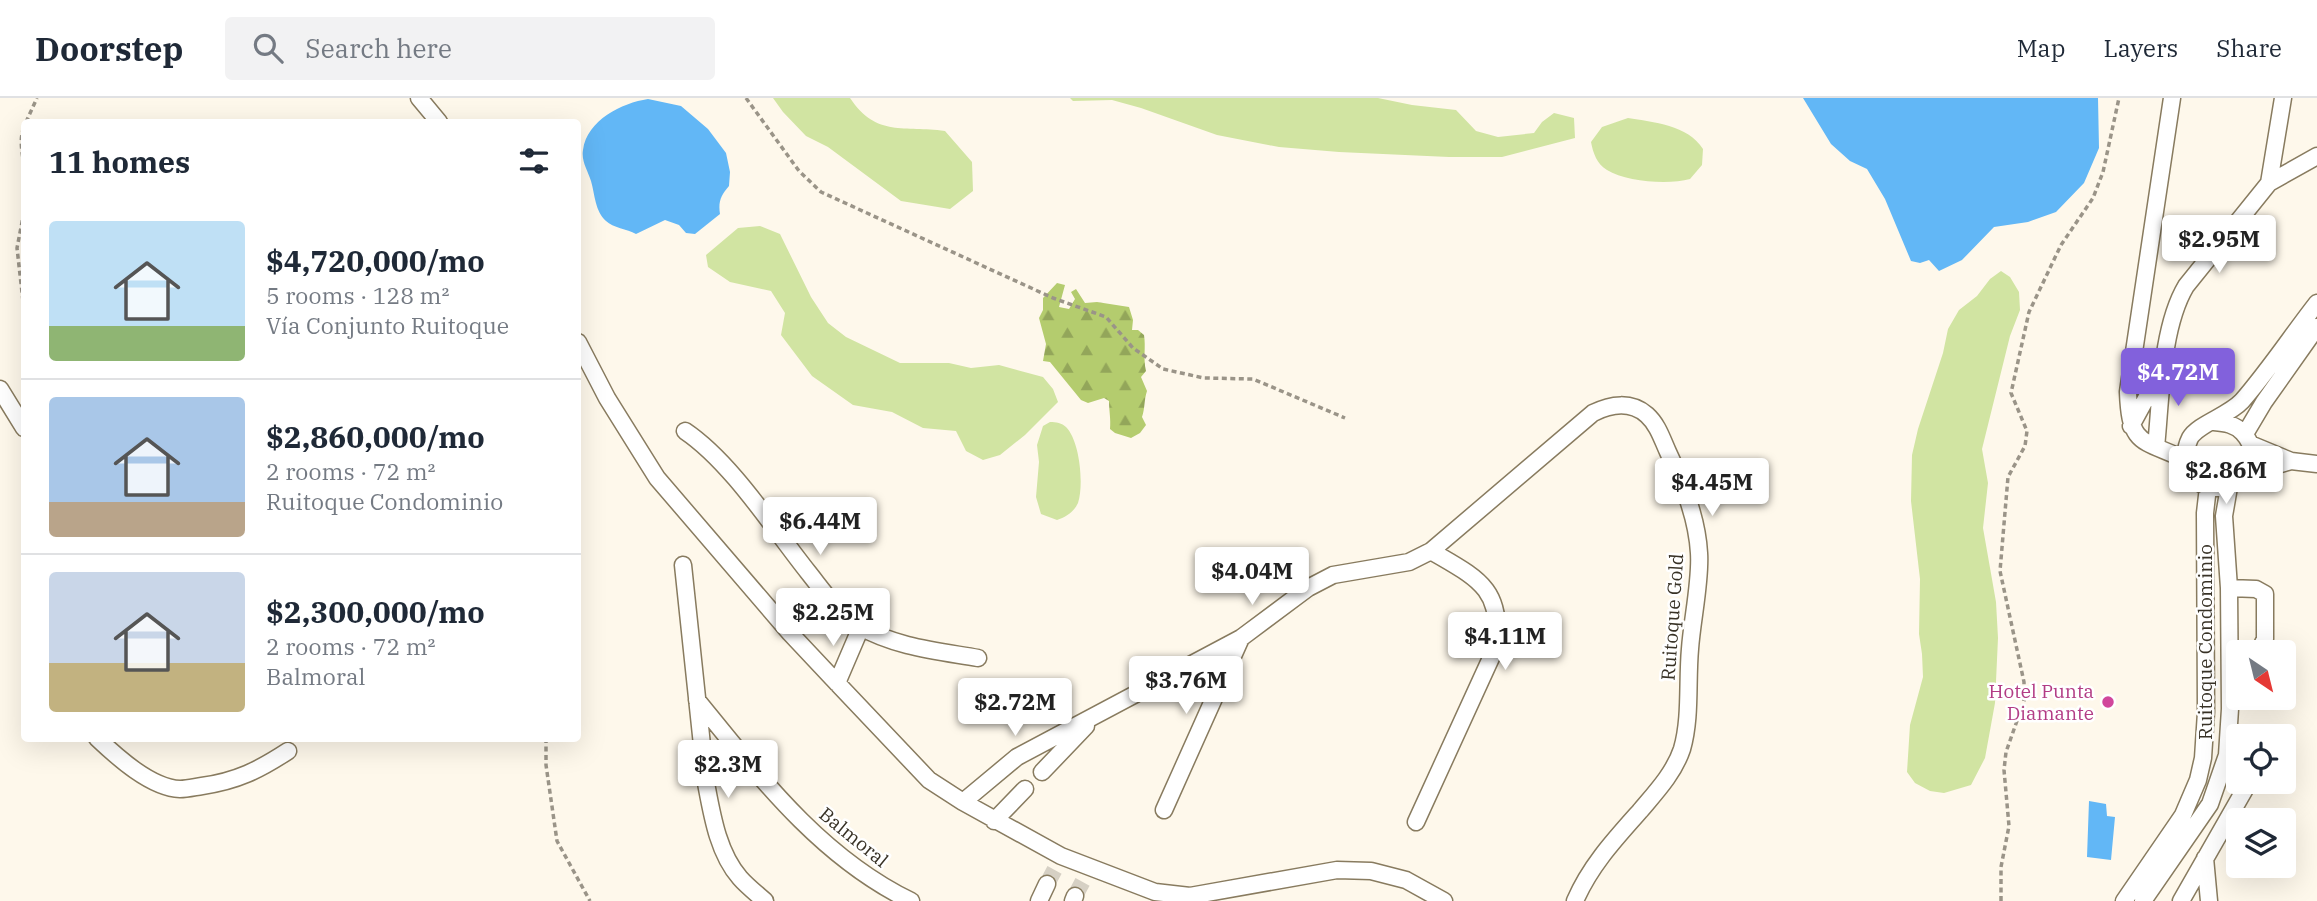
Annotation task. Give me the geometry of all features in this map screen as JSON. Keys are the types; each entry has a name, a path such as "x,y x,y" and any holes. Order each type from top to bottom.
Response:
{"street":[{"path":"419,98 436,119"},
{"path":"2172,98 2128,392 2131,426 2144,442 2186,460"},
{"path":"2269,183 2283,98"},
{"path":"2158,447 2164,366 2178,300 2186,286 2269,183 2317,156"},
{"path":"2291,461 2246,474 2229,486 2218,488 2198,481 2190,471 2186,448 2191,437 2201,427 2214,422 2240,403 2317,303"},
{"path":"2246,474 2252,454 2247,439 2264,402 2317,327"},
{"path":"581,348 607,398 657,478 781,623 837,683 929,780 963,802 1058,862 1086,874 1155,892 1190,896 1337,870 1371,870 1406,880 1444,901"},
{"path":"2131,426 2164,366"},
{"path":"0,389 21,423"},
{"name":"Ruitoque Gold","path":"963,802 1017,757 1241,638 1308,588 1333,575 1409,562 1431,551 1593,413 1606,407 1633,407 1656,424 1686,491 1695,524 1699,555 1689,652 1686,719 1682,750 1670,775 1584,879 1575,901"},
{"path":"2214,422 2236,427 2247,439 2291,461 2317,464"},
{"path":"685,431 702,443 738,482 839,612 862,627 906,645 978,658"},
{"path":"2158,447 2191,437"},
{"name":"Ruitoque Condominio","path":"2124,901 2183,815 2198,780 2203,758 2206,712 2205,513 2208,486"},
{"name":"Ruitoque Condominio","path":"2229,486 2224,516 2233,640"},
{"path":"1416,821 1496,647 1498,628 1496,607 1485,589 1470,574 1431,551"},
{"path":"683,565 711,812 721,845 739,877 765,901"},
{"path":"2229,588 2256,589 2265,594 2264,640"},
{"path":"837,683 862,627"},
{"name":"Ruitoque Gold","path":"1164,810 1241,638"},
{"name":"Balmoral","path":"697,700 765,784 798,818 834,851 870,878 911,901"},
{"name":"Ruitoque Condominio","path":"2143,901 2210,804 2227,755 2230,710"},
{"name":"Ruitoque Gold","path":"1041,772 1095,716"},
{"path":"101,742 120,760 154,781 180,789 224,783 258,771 288,751"},
{"path":"994,821 1025,789"},
{"path":"2181,901 2242,794"},
{"path":"2205,858 2209,901"},
{"path":"1039,901 1048,884"}],"path":[{"path":"28,119 37,98"},
{"path":"746,98 799,171 821,192 1053,298 1106,317 1132,348 1163,369 1205,378 1253,379 1345,418"},
{"path":"2001,901 2001,867 2009,826 2004,770 2006,752 2024,701 2024,682 2000,571 2008,477 2025,446 2027,431 2011,393 2029,313 2062,245 2093,198 2103,172 2119,98"},
{"path":"21,230 18,248 21,279"},
{"path":"546,742 546,765 557,841 590,901"}],"green space":[{"path":"773,98 850,98 860,111 881,124 945,131 972,162 973,191 950,209 901,201 828,147 806,136"},
{"path":"1070,98 1378,98 1456,110 1476,131 1498,137 1534,133 1542,122 1554,113 1574,118 1575,138 1502,157 1339,152 1279,147 1217,135 1112,100 1073,101"},
{"path":"1628,118 1669,126 1688,135 1703,149 1702,165 1690,179 1671,182 1636,180 1607,170 1596,158 1591,142 1602,127"},
{"path":"760,226 780,234 811,297 828,323 846,337 900,363 949,363 971,368 999,365 1043,377 1053,389 1058,402 1025,435 1000,455 983,460 966,451 956,431 923,428 892,412 853,405 812,376 781,335 785,313 771,291 730,282 708,267 706,255 738,228"},
{"path":"2001,271 2010,277 2019,292 2020,310 2010,336 1982,449 1988,483 1983,528 1996,602 1998,638 1995,703 1985,758 1971,785 1944,793 1930,791 1915,783 1907,772 1910,725 1923,677 1919,634 1920,579 1911,501 1912,455 1948,329 1959,310"},
{"path":"1057,283 1065,285 1059,307 1069,309 1075,299 1071,292 1076,289 1085,303 1129,307 1133,320 1132,330 1138,330 1144,335 1146,371 1141,377 1147,391 1142,417 1146,425 1140,433 1131,438 1110,429 1109,401 1104,398 1088,403 1081,400 1050,362 1043,361 1046,344 1039,318 1043,310 1043,298"},
{"path":"1050,422 1063,425 1071,434 1078,452 1081,475 1078,503 1069,514 1057,520 1041,514 1036,497 1039,462 1037,445 1043,426"}],"water":[{"path":"1803,98 2098,98 2099,148 2084,183 2056,212 2028,222 1994,227 1962,260 1939,271 1929,260 1920,263 1911,261 1885,199 1867,169 1850,161 1831,144"},
{"path":"648,99 681,106 708,129 726,153 730,172 729,186 721,199 720,214 695,234 686,233 679,225 665,220 636,234 609,223 597,208 583,158 586,139 598,122 607,115 627,104"},
{"path":"2089,801 2106,804 2107,816 2115,817 2111,860 2087,857"}],"tunnel":[{"path":"1047,884 1055,869"},
{"path":"1075,896 1083,881"}],"place":[{"name":"Hotel Punta Diamante","path":"2108,702"}]}
